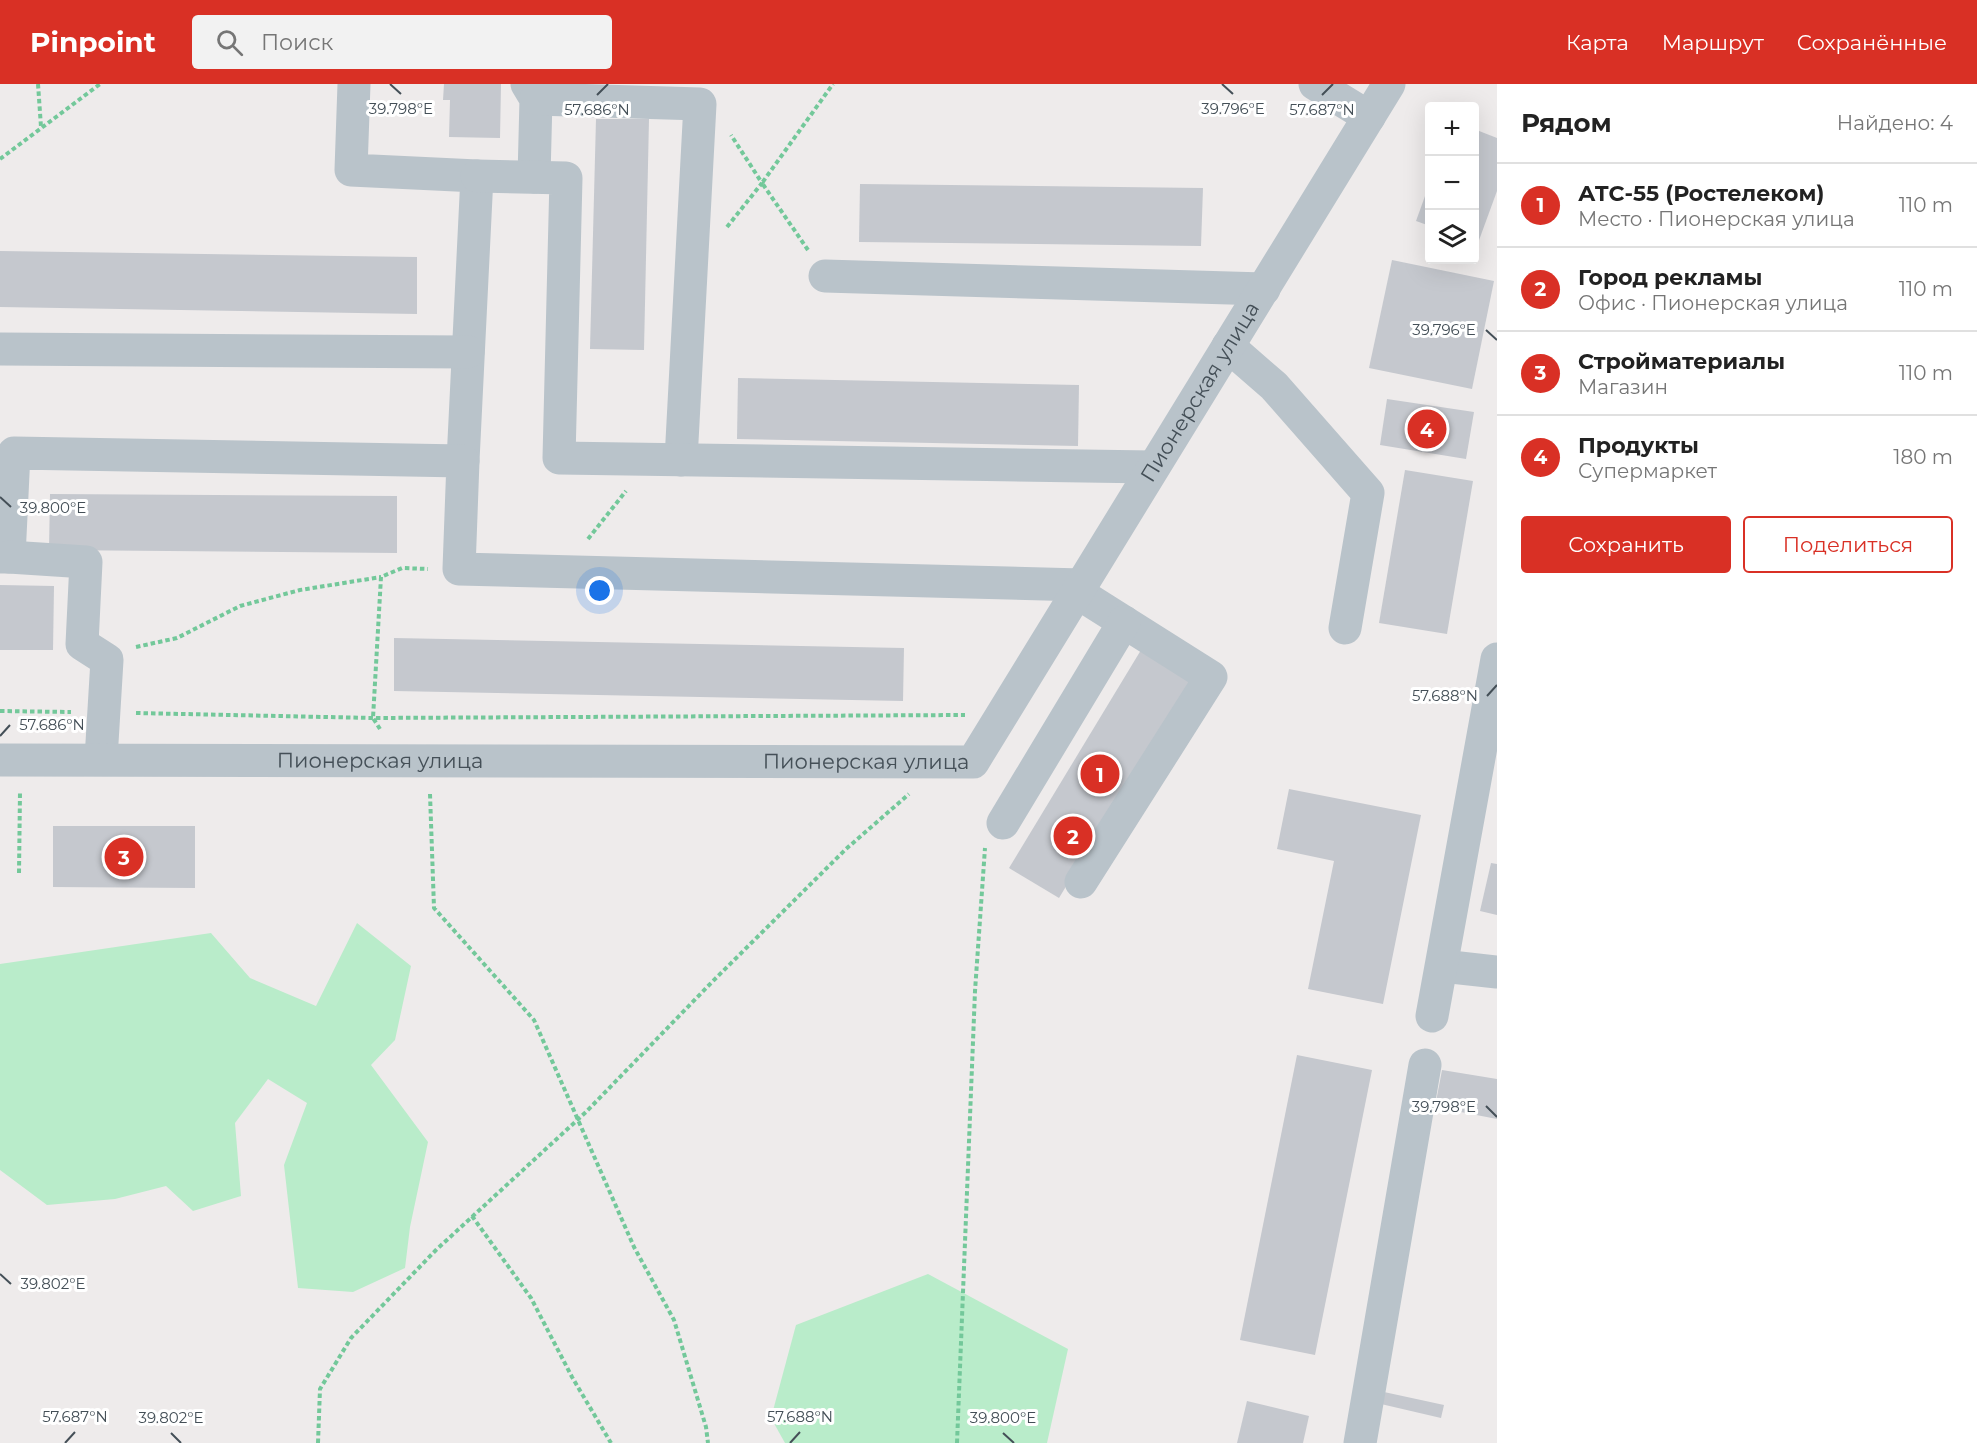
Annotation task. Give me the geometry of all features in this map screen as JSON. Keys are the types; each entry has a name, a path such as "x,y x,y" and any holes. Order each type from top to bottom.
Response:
{"street":[{"path":"354,84 351,170 566,178 559,458 1152,467"},
{"path":"1316,84 1369,117"},
{"name":"Пионерская улица","path":"10,760 973,762 1389,84"},
{"path":"534,177 532,92 700,104 666,460"},
{"path":"477,176 459,569 1080,589 1124,621 1211,676 1081,882"},
{"path":"825,276 1264,289"},
{"path":"1228,346 1274,386 1368,493 1345,628"},
{"path":"0,349 468,352"},
{"path":"101,759 107,660 82,644 87,562 4,557 14,453 463,461"},
{"path":"994,830 1124,621"},
{"path":"1432,1016 1497,659"},
{"path":"1442,966 1497,972"},
{"path":"1360,1443 1425,1065"}],"path":[{"path":"38,84 41,127"},
{"path":"0,159 100,84"},
{"path":"825,276 762,183 833,84"},
{"path":"561,573 666,460"},
{"path":"107,660 133,647 177,638 240,606 300,590 381,577 402,568 459,569"},
{"path":"381,577 373,718 412,760 433,812 434,908 534,1020 580,1118 634,1247 674,1320 708,1443"},
{"path":"0,711 373,718 971,715"},
{"path":"10,760 19,873"},
{"path":"318,1443 320,1389 351,1338 472,1216 580,1118 846,849 945,762"},
{"path":"957,1443 974,1014 986,856 994,830"},
{"path":"472,1216 531,1298 572,1377 611,1443"}],"green space":[{"path":"357,923 411,966 395,1040 371,1065 428,1142 410,1227 405,1268 353,1292 298,1288 284,1165 307,1103 268,1079 235,1123 241,1196 193,1211 166,1186 115,1199 47,1205 0,1170 0,964 211,933 250,978 316,1006"},
{"path":"928,1274 1068,1349 1047,1443 785,1443 771,1418 796,1325"}],"building":[{"path":"444,84 501,84 500,138 449,137 450,100 443,100"},
{"path":"596,119 649,119 644,350 590,349"},
{"path":"1479,131 1497,138 1497,191 1479,240"},
{"path":"860,184 1203,188 1201,246 859,242"},
{"path":"1425,196 1425,224 1416,221"},
{"path":"0,251 417,257 417,314 0,307"},
{"path":"1392,260 1494,281 1472,389 1369,368"},
{"path":"738,378 1079,385 1078,446 737,439"},
{"path":"1387,399 1474,412 1466,459 1380,445"},
{"path":"1405,470 1473,481 1447,634 1379,623"},
{"path":"50,494 397,496 397,553 49,550"},
{"path":"0,585 54,586 53,650 0,650"},
{"path":"394,638 904,648 903,701 394,691"},
{"path":"1141,650 1191,680 1059,898 1009,868"},
{"path":"1289,789 1421,815 1383,1004 1308,989 1334,861 1277,849"},
{"path":"53,826 195,826 195,888 53,887"},
{"path":"1491,863 1497,864 1497,915 1480,911"},
{"path":"1297,1055 1372,1070 1315,1355 1240,1340"},
{"path":"1442,1070 1497,1079 1497,1119 1435,1107"},
{"path":"1384,1392 1444,1405 1441,1418 1381,1404"},
{"path":"1247,1401 1309,1416 1303,1443 1237,1443"}],"place":[{"name":"Продукты","path":"1427,429"},
{"name":"АТС-55 (Ростелеком)","path":"1100,774"},
{"name":"Город рекламы","path":"1073,836"},
{"name":"Стройматериалы","path":"124,857"}]}
